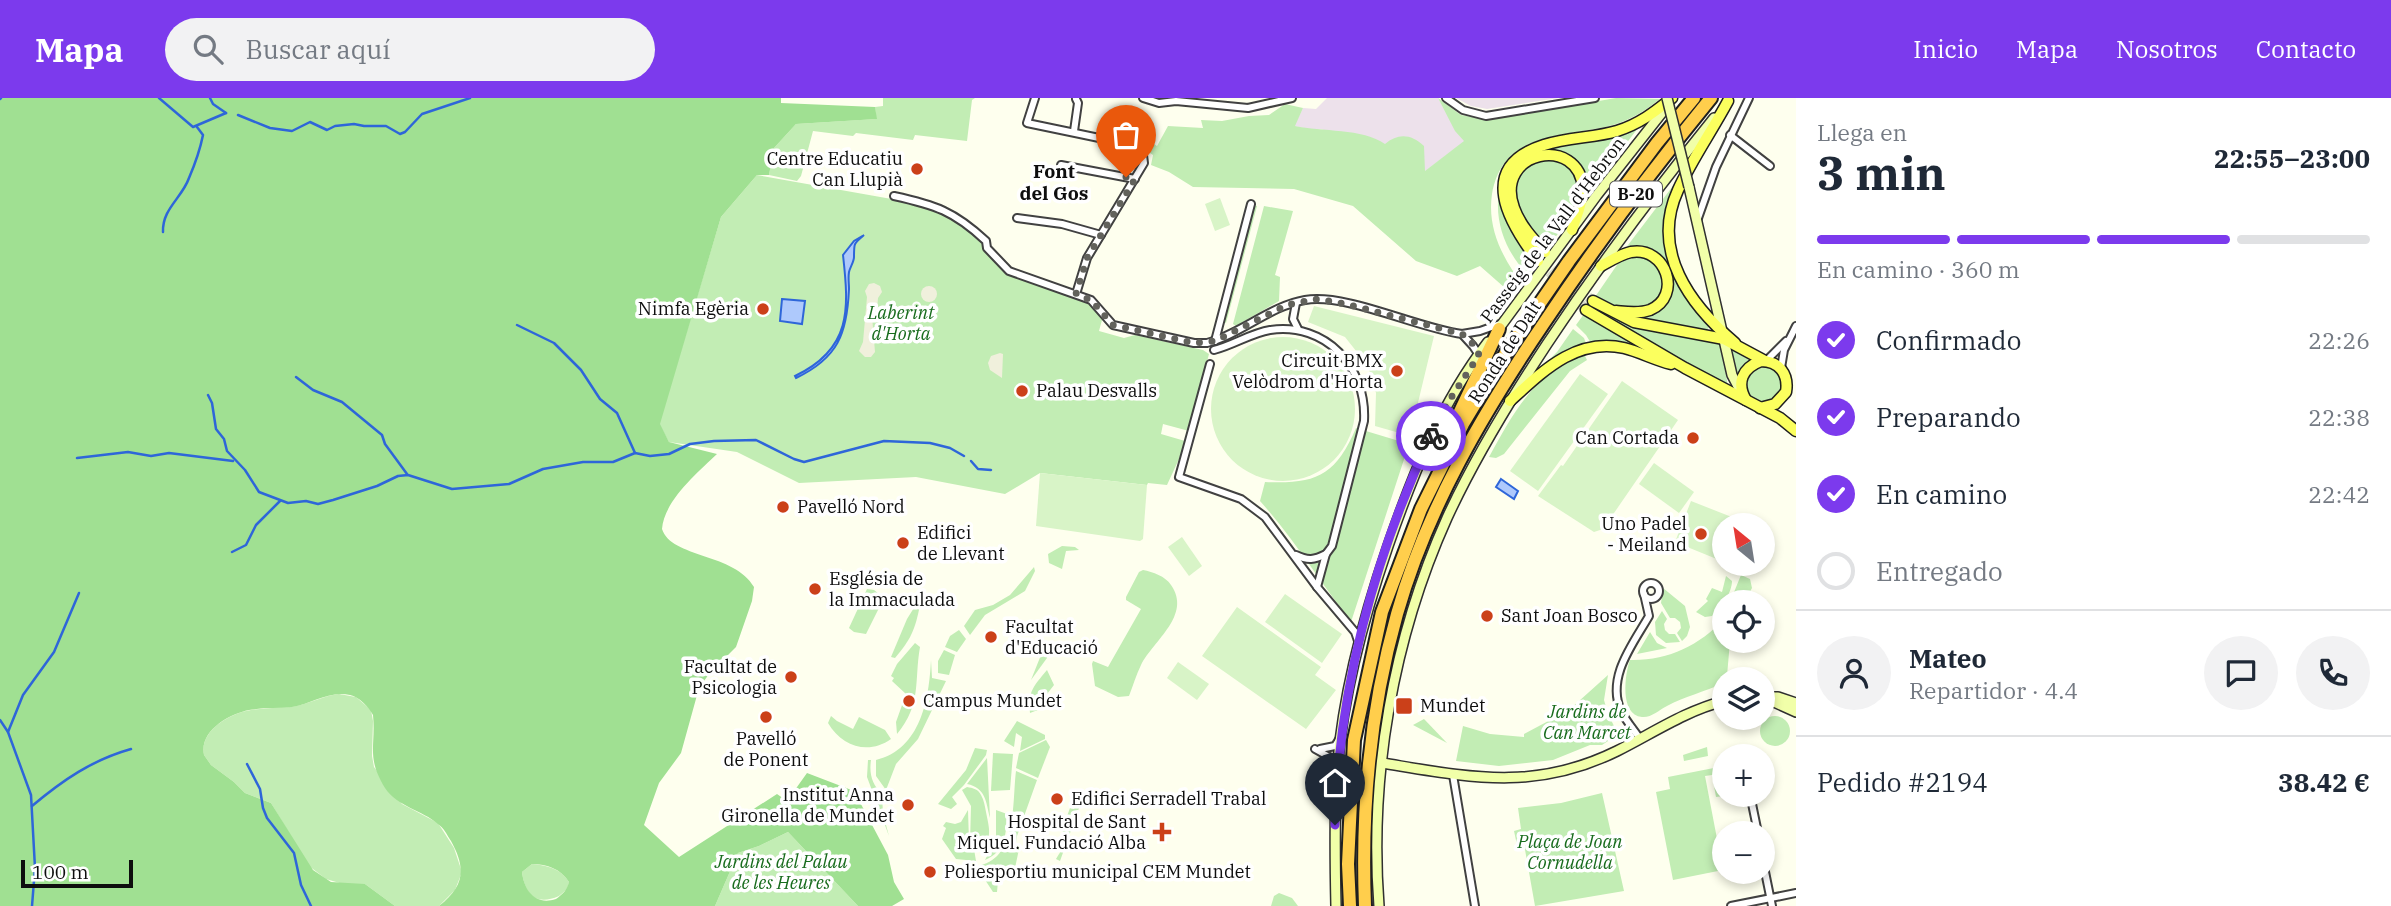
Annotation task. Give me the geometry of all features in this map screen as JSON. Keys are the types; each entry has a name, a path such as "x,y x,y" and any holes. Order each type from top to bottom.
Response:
{"highway":[{"name":"Ronda de Dalt","path":"1350,906 1348,863 1354,740 1382,612 1421,509 1463,424 1507,352 1601,218 1694,98"},
{"name":"Ronda de Dalt","path":"1364,906 1364,809 1373,720 1397,612 1426,531 1458,462 1510,373 1580,268 1711,98"},
{"path":"1421,509 1441,448 1502,326"}],"main road":[{"path":"1572,230 1582,198 1578,172 1569,162 1554,155 1540,155 1527,160 1513,178 1512,201 1541,257 1522,240 1507,211 1505,183 1513,164 1525,153 1545,145 1606,134 1631,126 1673,98"},
{"path":"1730,99 1678,189 1670,218 1669,238 1673,259 1684,288 1702,313 1723,335 1796,377"},
{"path":"1601,266 1627,253 1646,252 1660,262 1668,277 1664,298 1652,309 1634,312 1608,310"},
{"path":"1593,301 1642,324 1723,335"},
{"path":"1586,310 1796,431"},
{"path":"1510,401 1555,362 1589,348 1624,348 1685,368"},
{"path":"1746,400 1741,388 1742,375 1751,365 1766,361"},
{"path":"1759,408 1776,404 1784,396 1787,383 1782,369"}],"street":[{"path":"1035,98 1027,123 1128,144 1143,155 1144,163 1087,258 1076,294"},
{"path":"1074,131 1078,103 1076,98"},
{"path":"1143,98 1155,102 1191,100 1248,108 1292,98"},
{"path":"1446,98 1467,112 1492,116 1595,98"},
{"path":"1667,98 1733,381 1746,400"},
{"name":"Passeig de la Vall d'Hebron","path":"1336,906 1334,845 1341,737 1359,643 1372,593 1406,493 1447,404 1479,355 1673,98"},
{"path":"1697,221 1730,135 1749,98"},
{"path":"1379,906 1377,849 1382,763 1389,713 1402,651 1425,572 1447,518 1510,401 1601,266 1648,201 1730,99"},
{"path":"1730,135 1770,166"},
{"path":"1061,166 1135,179"},
{"path":"894,195 950,212 986,241 987,247 1009,271 1091,300 1113,325 1194,343 1215,341 1287,305 1317,299 1459,334 1474,345 1479,355"},
{"path":"1215,341 1251,204"},
{"path":"1017,218 1062,224 1101,235"},
{"path":"1296,303 1293,319 1298,329"},
{"path":"1459,334 1502,326"},
{"path":"1766,361 1796,326"},
{"path":"1214,350 1259,332 1298,329 1324,340 1338,350 1356,373 1363,395 1364,421 1332,545 1326,554 1317,587"},
{"path":"1782,369 1784,350 1789,337"},
{"path":"1210,364 1179,477 1241,499 1265,517 1317,587 1355,632 1359,643"},
{"path":"1294,555 1305,560 1326,554"},
{"path":"1640,739 1620,709 1617,681 1623,662 1649,616 1657,595 1658,588 1652,583 1645,586 1644,594 1649,616"},
{"path":"1644,594 1651,599 1657,595"},
{"path":"1775,697 1796,703"},
{"path":"1775,702 1796,712"},
{"path":"1382,763 1453,775 1510,779 1542,775 1597,760 1687,713 1712,705"},
{"path":"1337,772 1334,759 1315,749 1335,746 1341,737"},
{"path":"1453,775 1475,906"},
{"path":"1767,884 1771,902"},
{"path":"1731,906 1771,902 1796,893"}],"shaded area":[{"path":"1327,98 1438,98 1456,131 1465,141 1424,172 1424,147 1385,145 1320,129 1294,126 1303,108 1316,109"},
{"path":"1456,98 1558,98 1487,109 1471,106"},
{"path":"869,284 880,286 882,292 878,298 877,310 873,311 872,316 875,352 871,357 865,357 859,351 863,342 867,297 865,291"},
{"path":"929,286 935,288 935,300 929,302 923,300 921,294 923,288"},
{"path":"1003,354 1002,378 990,370 988,363 991,356"}],"green space":[{"path":"0,98 781,98 781,103 875,107 877,119 796,124 774,148 769,175 757,175 721,217 660,424 669,442 717,454 675,498 662,529 678,546 733,568 745,576 754,587 752,601 736,647 699,688 681,753 659,783 644,825 679,857 777,794 787,801 807,773 854,791 888,855 894,882 904,899 892,906 858,906 788,832 738,853 715,906 439,906 448,899 458,884 461,868 456,851 440,826 397,800 385,788 374,760 373,715 353,696 335,694 292,707 254,709 233,715 211,731 206,738 204,755 211,765 245,793 271,803 313,870 331,882 365,884 395,906 0,906","holes":["532,864 558,871 569,882 564,892 556,899 549,901 537,898 525,885 522,872"]},
{"path":"883,98 975,98 972,100 967,141 915,135 913,140 813,131 801,176 797,181 769,175 774,148 796,124 876,119 875,107 883,106"},
{"path":"1438,98 1461,115 1489,120 1616,98 1660,99 1637,115 1619,123 1538,140 1522,147 1509,158 1498,173 1491,207 1498,242 1522,284 1513,295 1480,266 1457,276 1416,261 1353,206 1294,189 1193,187 1169,172 1151,165 1153,155 1127,138 1134,131 1157,146 1168,126 1203,128 1201,120 1222,121 1269,115 1285,104 1303,108 1295,126 1365,135 1385,144 1404,136 1414,139 1424,146 1425,171 1464,141 1455,131"},
{"path":"1641,124 1585,198 1583,177 1573,163 1559,155 1543,153 1528,158 1515,168 1509,184 1510,205 1520,226 1541,257 1520,232 1510,213 1506,192 1514,168 1523,158 1548,146 1605,136"},
{"path":"1558,158 1572,168 1580,188 1574,210 1547,248 1520,213 1514,181 1528,162"},
{"name":"Laberint d'Horta","path":"757,175 931,206 977,236 1012,275 1089,302 1102,320 1099,331 1124,338 1135,335 1203,350 1209,354 1189,431 1163,424 1161,434 1185,441 1167,485 1040,473 1005,494 916,477 799,483 737,452 669,442 659,424 721,217"},
{"path":"1679,178 1667,243 1710,325 1707,330 1648,321 1628,315 1662,304 1667,265 1625,249"},
{"path":"1502,179 1503,205 1509,225 1536,264 1528,275 1512,254 1502,230 1498,205"},
{"path":"1220,198 1230,225 1215,231 1205,204"},
{"path":"1254,205 1257,206 1226,323 1224,322"},
{"path":"1264,206 1293,211 1275,275 1280,277 1279,301 1236,326 1233,324"},
{"path":"1639,254 1659,263 1665,288 1658,298 1642,308 1625,309 1595,297 1619,262 1627,259 1626,255"},
{"path":"1591,304 1629,324 1720,342 1729,373 1726,374 1728,387 1611,322 1589,307"},
{"name":"Circuit BMX Velòdrom d'Horta","path":"1314,306 1434,336 1410,436 1375,426 1376,393 1368,366 1345,337 1308,322"},
{"path":"1584,314 1647,351 1592,345 1576,325"},
{"path":"1573,329 1584,338 1587,346 1540,369 1557,352"},
{"path":"1283,337 1311,342 1334,358 1350,381 1355,409 1350,437 1334,460 1311,476 1283,481 1255,476 1232,460 1216,437 1211,409 1216,381 1232,358 1255,342"},
{"path":"1734,348 1755,359 1744,366 1738,376 1732,353"},
{"path":"1582,355 1587,360 1570,371 1504,454 1496,458 1489,457 1526,397 1550,373"},
{"path":"1764,367 1777,372 1782,385 1777,398 1764,403 1751,398 1746,385 1751,372"},
{"path":"1580,374 1608,394 1538,491 1510,471"},
{"path":"1622,381 1678,420 1603,529 1594,532 1538,496 1561,465 1563,466"},
{"path":"1356,428 1409,444 1351,622 1260,501 1265,482 1310,479 1331,467 1340,457"},
{"path":"1654,463 1694,492 1679,513 1639,484"},
{"path":"1040,473 1147,485 1143,539 1140,541 1036,526"},
{"name":"Uno Padel - Meiland","path":"1691,501 1722,513 1712,513 1712,557 1675,542"},
{"path":"1182,537 1202,566 1189,576 1168,547"},
{"path":"1062,546 1079,550 1066,551 1062,569 1049,563 1048,554"},
{"path":"1034,567 1035,571 1025,591 985,615 970,635 964,626 975,610 993,605 1010,595"},
{"path":"1143,570 1158,575 1171,585 1177,607 1169,627 1141,665 1129,696 1118,697 1095,686 1092,664 1093,661 1108,667 1141,609 1126,600 1126,597 1139,572"},
{"path":"1726,576 1732,581 1732,586 1730,590 1722,590"},
{"path":"1741,576 1750,579 1751,590 1735,590"},
{"path":"1663,588 1685,606 1690,627 1682,641 1677,633 1681,628 1680,622 1670,618 1661,603"},
{"path":"1712,588 1717,590 1712,590 1712,616 1705,617 1696,612 1708,601 1706,599"},
{"path":"867,589 874,590 884,598 866,634 854,632 849,628"},
{"path":"1285,594 1342,634 1322,663 1265,622"},
{"path":"917,603 920,605 912,634 895,658 891,657 907,619"},
{"path":"1237,607 1321,667 1315,675 1336,690 1306,729 1202,656"},
{"path":"1662,611 1667,619 1665,630 1669,634 1675,634 1680,642 1666,643 1656,635 1655,622"},
{"path":"959,630 966,639 957,652 945,647 950,636"},
{"path":"1712,631 1712,653 1729,653 1728,667 1712,667 1712,687 1649,716 1635,715 1627,702 1626,693 1630,660 1669,655"},
{"path":"1650,632 1657,643 1667,648 1637,654"},
{"path":"1047,640 1047,658 1031,680"},
{"path":"915,643 920,647 916,692 910,713 897,734 896,722 906,694 892,681 894,678 891,676 897,664"},
{"path":"944,650 955,655 949,675 938,673 938,661"},
{"path":"931,660 932,678 946,681 918,739 896,764 886,790 876,776 876,760 891,754 913,734 925,706"},
{"path":"1178,662 1209,684 1197,700 1167,678"},
{"path":"1047,670 1054,685 1047,694 1048,706 1030,713 1033,690"},
{"name":"Jardins de Can Marcet","path":"1608,675 1604,700 1617,732 1602,745 1590,745 1553,760 1499,766 1456,761 1463,726 1490,734 1524,737 1524,734 1569,710"},
{"path":"339,694 356,697 371,710 374,767 402,804 438,823 454,848 462,872 455,890 439,906 395,906 365,884 343,884 326,879 309,866 271,803 245,793 211,765 204,755 206,738 226,719 251,710 296,706"},
{"path":"831,716 853,729 859,717 885,730 891,739 874,747 848,743 828,723"},
{"path":"1775,716 1786,720 1789,737 1781,745 1767,744 1761,737 1760,730 1775,730"},
{"path":"1424,719 1447,743 1413,725"},
{"path":"1017,721 1045,735 1045,739 1020,751 1022,737 1016,733 1014,747 1004,741"},
{"path":"1046,740 1050,747 1038,778 1016,768 1019,753"},
{"path":"1707,747 1708,756 1684,761 1683,755"},
{"path":"975,748 987,750 986,755 952,797 957,804 951,809 938,804 966,770"},
{"path":"993,753 1013,754 1010,790 991,791"},
{"path":"987,758 990,818 982,792 967,784"},
{"path":"868,760 871,760 874,783 882,794 883,814 889,836 867,777"},
{"path":"1712,768 1712,775 1705,776 1714,821 1712,872 1673,880 1656,792 1670,789 1668,777"},
{"path":"1016,771 1037,780 1017,836 1019,849 1015,868 1007,866 999,869 997,892 993,892 976,866 990,862 1006,842 1013,814"},
{"path":"967,787 978,791 984,801 989,835 984,843 970,843 971,806 962,790"},
{"name":"Plaça de Joan Cornudella","path":"1602,793 1624,891 1535,906 1524,844 1517,845 1514,831 1521,829 1518,808 1561,803"},
{"path":"1070,808 1079,808 1060,861 1056,859 1065,841 1062,830"},
{"path":"968,810 969,842 957,840 955,845 974,849 976,861 956,859 942,839 946,822 961,822"},
{"path":"996,810 1007,814 1004,841 997,852 985,860 996,839"},
{"name":"Jardins del Palau de les Heures","path":"788,832 858,906 715,906 738,853"},
{"path":"532,864 548,867 562,874 569,882 566,890 551,899 538,899 533,896 526,887 522,872"},
{"path":"1279,893 1292,898 1298,906 1271,906 1274,896"}],"water":[{"path":"864,235 855,246 849,274 846,319 837,343 822,362 796,378 795,376 814,365 827,353 837,340 843,326 845,310 843,255 854,241"},
{"path":"782,299 805,301 802,324 780,321"},
{"path":"1501,479 1518,491 1514,499 1496,487"}],"waterway":[{"path":"159,98 193,127 226,113"},
{"path":"210,98 213,104 226,113"},
{"path":"238,115 270,128 292,131 310,122 327,130 335,126 354,124 386,126 400,134 422,114 470,98"},
{"path":"163,232 169,210 186,185 197,157 203,135 197,127"},
{"path":"517,325 554,343 581,370 600,399 617,413 635,453"},
{"path":"296,377 313,390 342,402 382,435 385,444 407,474"},
{"path":"208,395 216,429 224,439 227,451 245,470 259,492 288,503 306,501 318,504 377,486 398,476 408,475 452,489 509,484 543,469 583,462 613,462 635,453 650,456 669,454 690,444 714,441 756,440 804,462 884,441 930,443 950,448 964,456"},
{"path":"77,458 128,452 151,456 169,453 233,461"},
{"path":"971,461 978,469 991,470"},
{"path":"232,552 246,545 256,525 280,501"},
{"path":"8,732 23,695 54,652 79,593"},
{"path":"0,720 8,732 31,795 35,868 32,906"},
{"path":"32,806 78,772 131,749"},
{"path":"247,764 260,789 267,818 294,853 301,885 311,906"}],"tunnel":[{"path":"1546,254 1576,287 1593,301"},
{"path":"1539,261 1586,310"}],"way so far":[{"path":"1126,177 1135,179 1087,258 1076,294 1091,300 1113,325 1194,343 1207,344 1287,305 1317,299 1462,334 1474,345 1479,355 1447,404 1431,436"}],"place":[{"name":"Centre Educatiu Can Llupià","path":"917,169"},
{"name":"Nimfa Egèria","path":"763,309"},
{"name":"Circuit BMX Velòdrom d'Horta","path":"1397,371"},
{"name":"Palau Desvalls","path":"1022,391"},
{"name":"Can Cortada","path":"1693,438"},
{"name":"Pavelló Nord","path":"783,507"},
{"name":"Uno Padel - Meiland","path":"1701,534"},
{"name":"Edifici de Llevant","path":"903,543"},
{"name":"Església de la Immaculada","path":"815,589"},
{"name":"Sant Joan Bosco","path":"1487,616"},
{"name":"Facultat d'Educació","path":"991,637"},
{"name":"Facultat de Psicologia","path":"791,677"},
{"name":"Campus Mundet","path":"909,701"},
{"name":"Mundet","path":"1404,706"},
{"name":"Pavelló de Ponent","path":"766,717"},
{"name":"Edifici Serradell Trabal","path":"1057,799"},
{"name":"Institut Anna Gironella de Mundet","path":"908,805"},
{"name":"Hospital de Sant Miquel. Fundació Alba","path":"1162,832"},
{"name":"Poliesportiu municipal CEM Mundet","path":"930,872"}],"district":[{"name":"Font del Gos","path":"1054,182"}],"route":[{"path":"1335,825 1341,737 1359,643 1372,593 1406,493 1431,436"}]}
